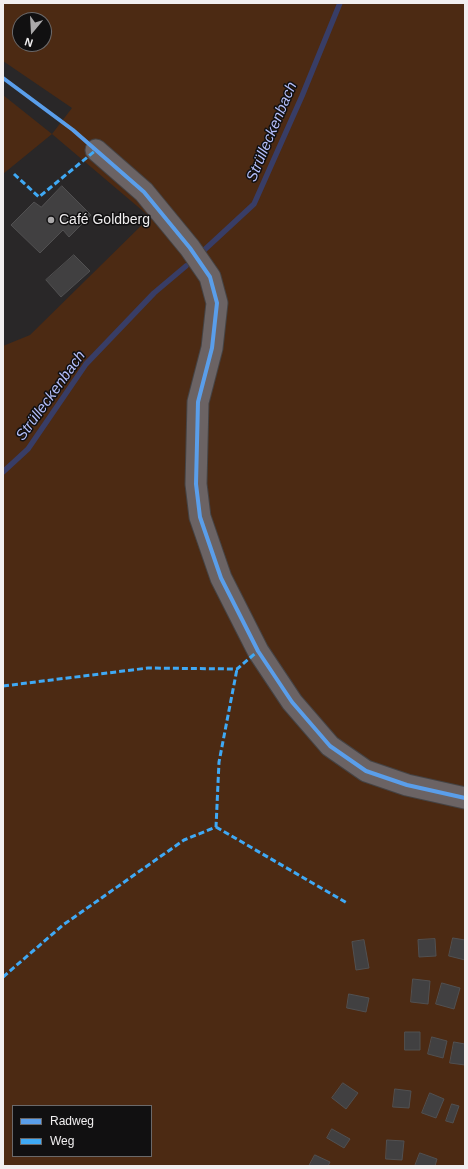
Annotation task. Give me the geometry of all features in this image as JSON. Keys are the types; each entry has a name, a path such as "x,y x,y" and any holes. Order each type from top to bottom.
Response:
{"street":[{"path":"96,150 144,192 190,248 210,277 217,303 212,348 198,402 196,484 200,517 221,578 258,651 292,702 330,746 366,770 407,785 465,798"}],"shaded area":[{"path":"3,3 465,3 465,1166 3,1166 3,346 30,335 150,217 52,134 72,108 3,61"},
{"path":"3,95 52,134 3,174"}],"building":[{"name":"Café Goldberg","path":"62,186 91,215 69,237 63,230 40,253 11,225 34,202 41,207"},
{"path":"74,255 90,271 61,297 46,280"},
{"path":"453,938 465,940 465,960 449,956"},
{"path":"435,939 436,956 419,957 418,940"},
{"path":"364,940 369,968 356,970 352,942"},
{"path":"413,979 430,981 428,1004 411,1002"},
{"path":"442,983 460,988 454,1009 436,1004"},
{"path":"349,994 369,998 366,1012 347,1008"},
{"path":"405,1032 420,1032 420,1050 405,1050"},
{"path":"432,1037 447,1041 443,1058 428,1054"},
{"path":"454,1042 465,1044 465,1065 450,1063"},
{"path":"343,1083 358,1093 346,1109 332,1098"},
{"path":"395,1089 411,1091 409,1108 393,1107"},
{"path":"430,1093 444,1099 436,1118 422,1113"},
{"path":"452,1104 459,1106 453,1123 446,1121"},
{"path":"332,1129 350,1139 344,1148 327,1138"},
{"path":"387,1140 404,1141 402,1160 386,1159"},
{"path":"420,1153 437,1159 435,1166 415,1166"},
{"path":"315,1155 330,1162 328,1166 309,1166"}],"waterway":[{"name":"Strülleckenbach","path":"201,253 254,204 302,96 340,3"},
{"name":"Strülleckenbach","path":"3,472 28,449 86,364 154,293 186,266"}],"marked path":[{"path":"14,174 39,197 96,150 93,148"},
{"path":"3,686 148,668 237,669 258,651"},
{"path":"3,977 63,925 184,840 216,827 219,762 237,669"},
{"path":"216,827 347,903"}],"cycle path":[{"path":"3,78 73,130 144,192 190,248 210,277 217,303 212,348 198,402 196,484 200,517 221,578 258,651 292,702 330,746 366,771 407,785 465,798"}],"place":[{"name":"Café Goldberg","path":"51,220"}]}
